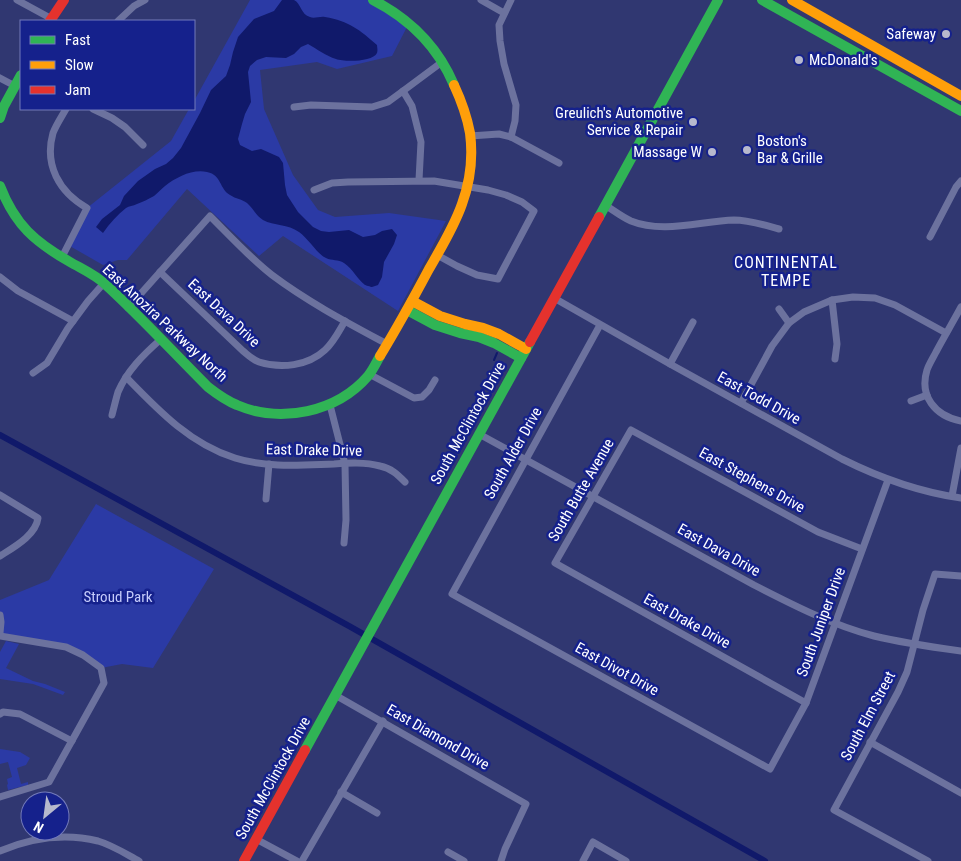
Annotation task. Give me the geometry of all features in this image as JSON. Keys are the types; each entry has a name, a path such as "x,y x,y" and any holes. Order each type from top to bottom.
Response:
{"main road":[{"path":"51,20 64,0"},
{"name":"East Anozira Parkway North","path":"0,186 8,204 26,231 44,246 104,283 208,387 225,399 242,408 268,414 289,415 310,412 330,405 344,397 369,374 409,306 462,204 470,162 470,136 464,112 456,86 442,62 428,43 409,23 385,3 373,0"},
{"name":"South McClintock Drive","path":"244,861 718,0"},
{"path":"762,0 961,111"},
{"path":"792,0 961,96"},
{"path":"886,53 887,69"},
{"path":"0,118 4,106 20,77"},
{"path":"409,306 499,334 523,353"}],"street":[{"path":"17,0 51,20"},
{"path":"119,20 134,6 145,0"},
{"path":"481,0 504,13"},
{"path":"511,0 499,25 504,64 516,105 511,137"},
{"path":"294,107 311,105 372,107 388,102 442,62"},
{"path":"0,78 15,86"},
{"path":"403,91 412,106 421,142 419,180"},
{"path":"62,257 87,208 64,190 57,180 51,162 50,147 53,132 65,110"},
{"path":"95,110 125,127 143,145"},
{"path":"470,136 499,134 511,137 559,163"},
{"path":"314,190 332,183 434,181 506,195 522,202 534,211 498,279 477,275 437,255"},
{"path":"930,237 961,181"},
{"path":"605,205 632,221 653,226 735,220 757,222 779,229"},
{"path":"128,308 210,216 256,262 272,275 310,301 387,344"},
{"name":"East Dava Drive","path":"160,272 243,351 258,361 274,366 292,365 309,360 324,351 336,338 345,321"},
{"path":"0,278 18,291 73,321"},
{"path":"33,373 47,363 62,336 104,283"},
{"path":"741,403 772,346 789,324 804,312 832,300 853,297 875,298 895,305 946,333"},
{"name":"East Todd Drive","path":"554,298 866,471 888,480 961,498"},
{"path":"832,300 837,344 835,359"},
{"path":"961,307 928,368 925,382 927,395 932,406 940,414 961,421"},
{"path":"778,309 789,324"},
{"path":"670,364 693,322"},
{"name":"South Alder Drive","path":"452,594 600,325"},
{"path":"112,415 118,392 126,377 143,355 160,340"},
{"path":"369,374 414,398 422,398 435,380"},
{"name":"East Drake Drive","path":"126,377 185,433 217,452 255,463 284,465 364,464 381,466 395,472 405,482"},
{"path":"911,402 927,395"},
{"path":"330,405 344,464 346,520 344,543"},
{"name":"South Butte Avenue","path":"555,563 631,430"},
{"name":"East Stephens Drive","path":"631,430 818,532 862,549"},
{"name":"East Dava Drive","path":"479,434 794,606 872,635 914,645 961,651"},
{"path":"952,496 961,448"},
{"path":"266,499 269,464"},
{"name":"South Juniper Drive","path":"770,768 806,702 888,480"},
{"path":"0,495 38,518 37,524 30,533 14,548 0,556"},
{"name":"East Drake Drive","path":"555,563 806,702"},
{"name":"South Elm Street","path":"928,861 834,810 907,672 922,610 935,574 961,576"},
{"name":"East Divot Drive","path":"452,594 770,768"},
{"path":"0,615 0,635 66,647 83,655 101,668 104,683 49,782 0,797"},
{"name":"East Diamond Drive","path":"335,695 526,804 505,848 501,861"},
{"path":"0,714 4,712 20,714 72,741"},
{"path":"302,861 383,721"},
{"path":"870,742 961,793"},
{"path":"341,792 377,813"},
{"path":"0,851 16,844 44,838 68,837 98,842 139,861"},
{"path":"256,839 296,861"},
{"path":"583,861 593,842 626,861"},
{"path":"448,852 464,861"}],"green space":[{"path":"250,0 373,0 409,23 392,56 337,69 317,62 260,70 264,109 293,175 318,210 335,217 389,213 446,221 398,311 283,236 259,256 187,189 127,260 118,260 103,265 68,245 87,208 171,141 188,110 195,110 195,99"},
{"name":"Stroud Park","path":"96,504 214,569 153,668 122,664 101,668 66,647 0,636 0,600 49,580"},
{"path":"6,641 19,644 6,668 33,681 65,692 63,695 33,684 0,679 0,652"},
{"path":"0,749 20,752 30,758 26,765 17,768 21,784 28,782 28,785 8,790 7,779 12,777 8,762 0,764"}],"shaded area":[{"path":"282,0 294,0 307,16 333,19 354,27 377,45 377,53 364,60 340,60 308,44 286,58 266,57 257,60 250,66 248,72 251,102 245,114 238,139 240,145 252,151 261,149 279,157 283,163 287,195 298,212 313,227 329,232 349,230 363,237 392,229 397,235 394,244 384,262 382,277 378,285 372,287 362,283 344,263 323,256 299,232 267,222 261,218 247,203 226,192 218,179 207,172 190,173 180,177 165,186 154,196 126,208 103,233 96,227 102,219 120,205 124,196 138,181 173,158 181,148 211,90 226,76 238,37 254,19 274,11"}],"waterway":[{"path":"494,360 497,353"},
{"path":"0,435 349,626 765,861"}],"traffic: fast":[{"path":"373,0 399,16 421,35 440,58 454,85"},
{"path":"599,217 718,0"},
{"path":"762,0 961,111"},
{"path":"0,118 4,106 20,77"},
{"path":"0,186 12,212 36,239 58,255 102,281 208,387 233,403 254,411 272,414 290,414 325,406 355,388 370,374 380,356"},
{"path":"407,310 435,325 494,343 521,358"},
{"path":"305,750 530,342"}],"traffic: slow":[{"path":"792,0 961,96"},
{"path":"380,356 447,237 465,196 469,178 471,142 464,109 454,85"},
{"path":"412,301 440,316 499,334 526,349"}],"traffic: jam":[{"path":"51,20 64,0"},
{"path":"530,342 599,217"},
{"path":"244,861 305,750"}],"place":[{"name":"Safeway","path":"946,34"},
{"name":"McDonald's","path":"799,60"},
{"name":"Greulich's Automotive Service & Repair","path":"693,122"},
{"name":"Boston's Bar & Grille","path":"747,150"},
{"name":"Massage W","path":"712,152"}],"district":[{"name":"CONTINENTAL TEMPE","path":"786,271"}]}
